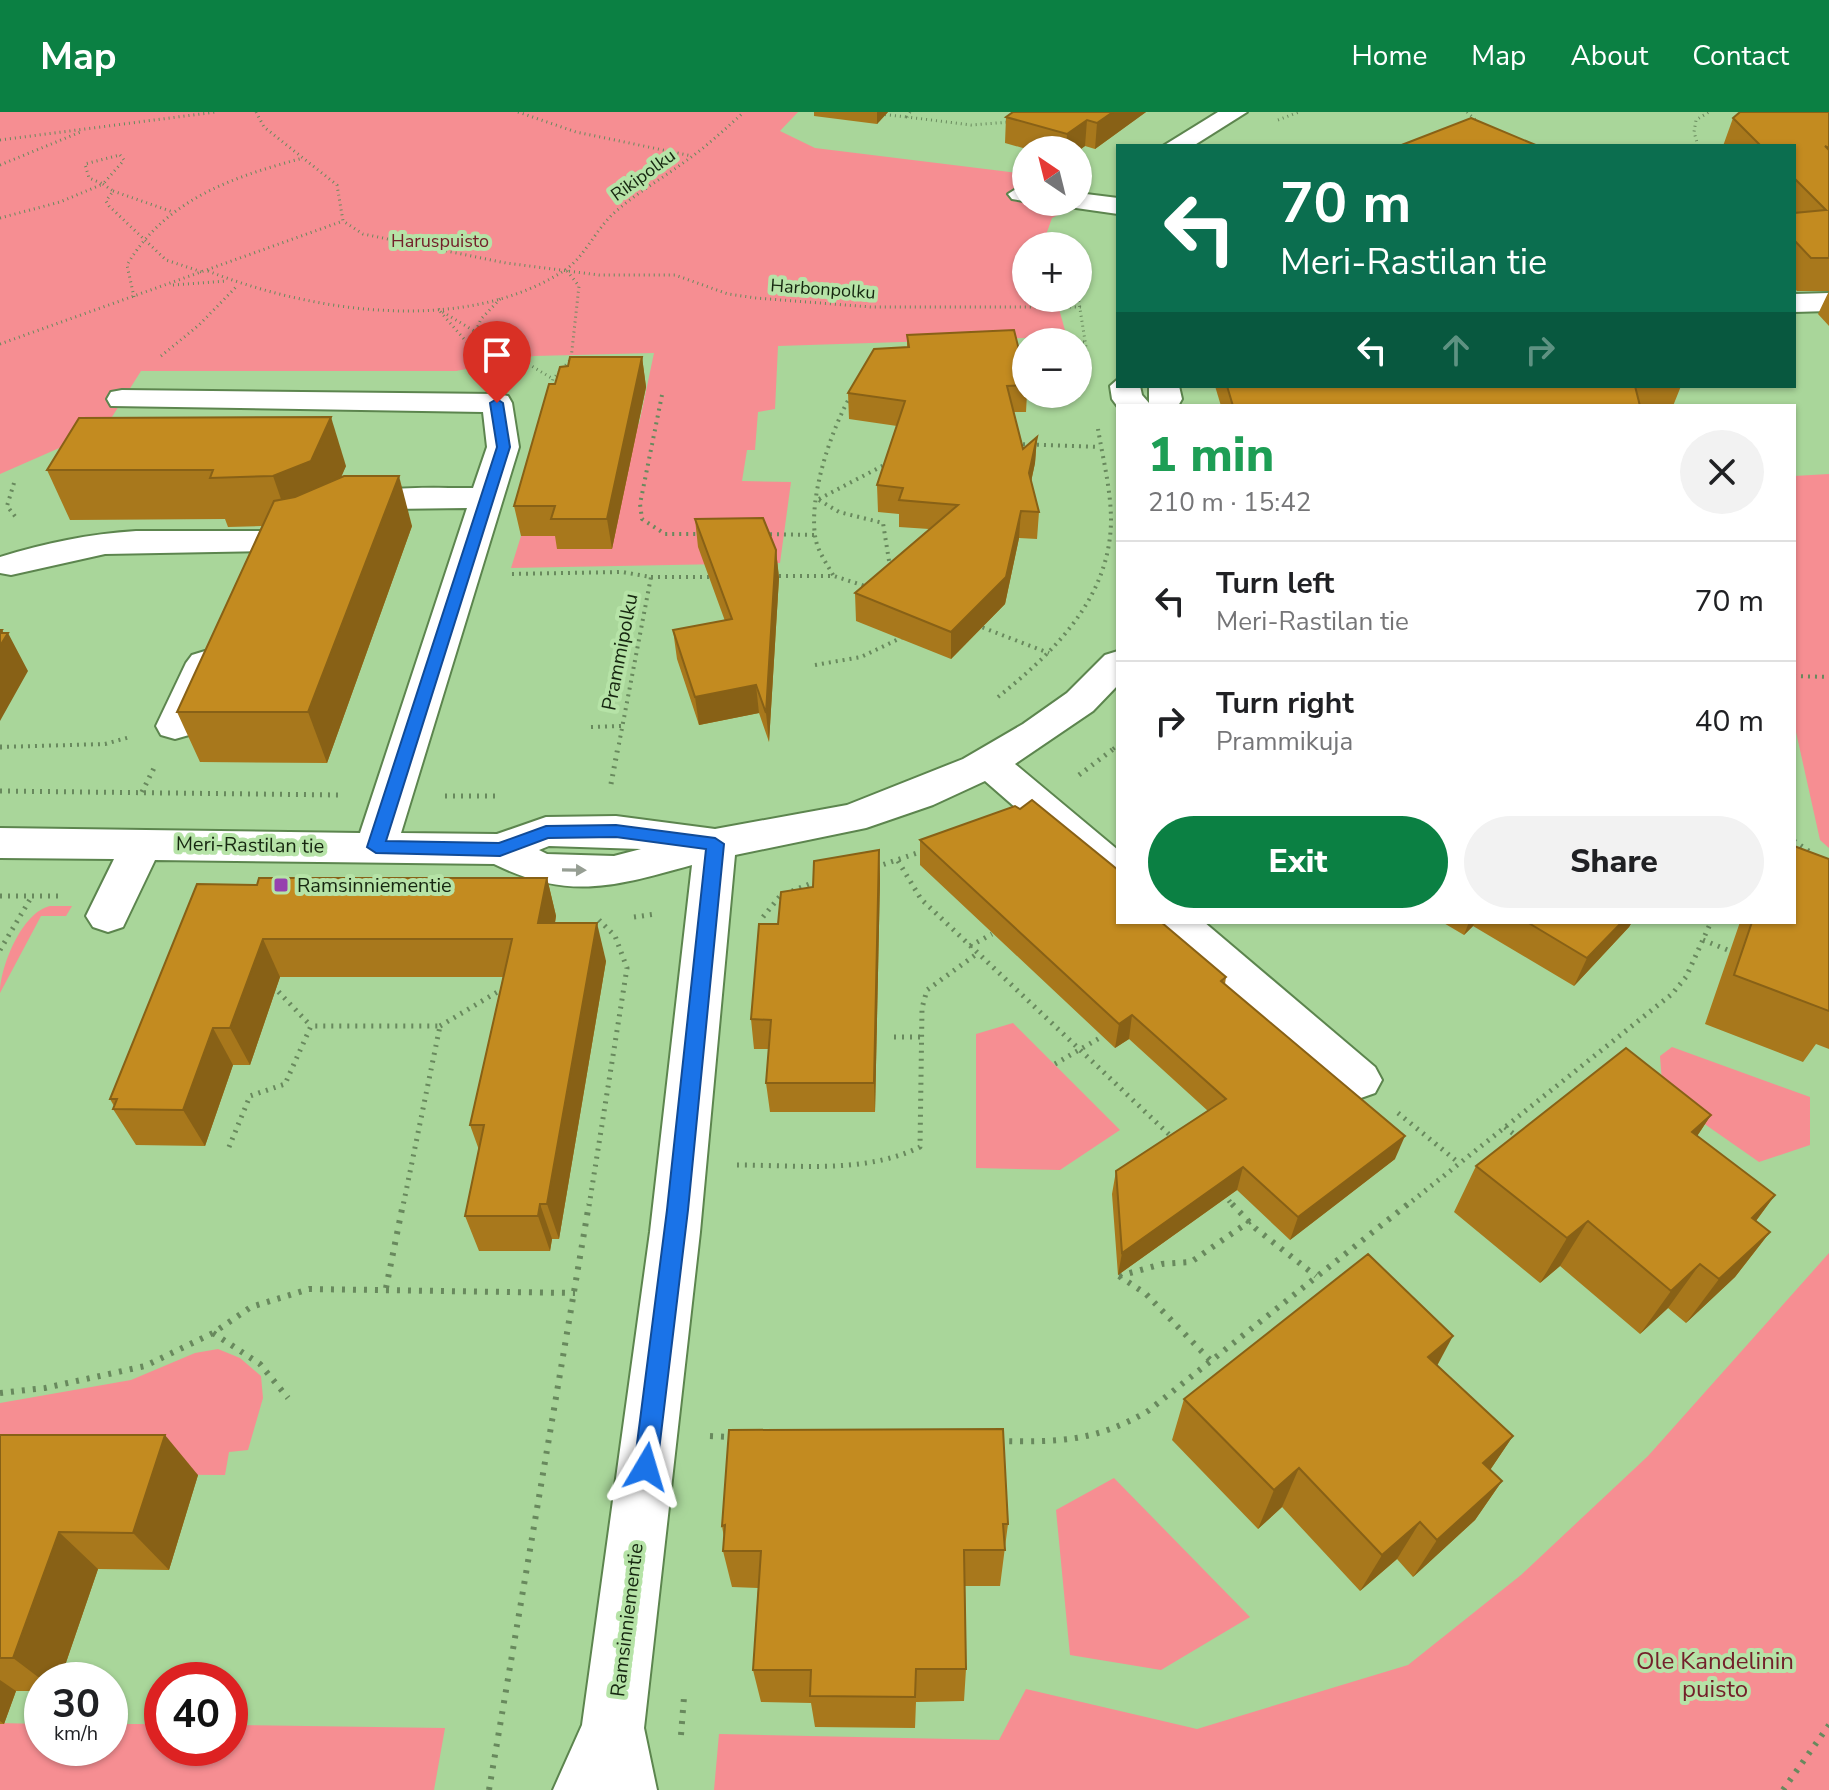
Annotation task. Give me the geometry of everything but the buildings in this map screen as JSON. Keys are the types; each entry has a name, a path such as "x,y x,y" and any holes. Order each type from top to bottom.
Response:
{"street":[{"path":"1179,144 1235,112"},
{"path":"1092,203 1116,206"},
{"path":"1796,303 1829,302"},
{"path":"130,399 497,403 503,447 376,847"},
{"path":"11,565 68,547 117,540 282,544 384,499 487,498"},
{"path":"175,726 218,637"},
{"name":"Meri-Rastilan tie","path":"0,843 500,849 541,869 614,871 715,844 852,818 919,795 987,762 1037,733 1080,702 1116,665"},
{"path":"987,762 1116,871"},
{"path":"108,916 142,843"},
{"name":"Ramsinniementie","path":"585,1790 613,1728 682,1166 715,844"},
{"path":"1177,924 1358,1080"},
{"name":"Ramsinniementie","path":"613,1728 625,1790"}],"path":[{"path":"0,140 216,112"},
{"path":"0,344 343,221 337,185 264,127 256,112"},
{"path":"518,112 537,121 693,157"},
{"name":"Rikipolku","path":"567,270 604,222 641,190 693,157 744,112"},
{"path":"907,117 910,112"},
{"path":"1468,113 1478,112"},
{"path":"1697,144 1694,132 1696,120 1709,112"},
{"path":"877,113 982,126 1015,121"},
{"path":"1468,113 1487,130 1479,132"},
{"path":"528,123 537,121"},
{"path":"0,165 92,127"},
{"path":"0,218 60,202 103,184 124,160 120,155 85,164 89,178 103,184 113,191 174,213"},
{"path":"134,297 127,265 156,224 216,185 303,158"},
{"path":"113,191 106,201 110,211 138,232 142,241 181,269 206,271 238,285 292,299 438,309 504,296 567,270"},
{"name":"Harbonpolku","path":"343,221 363,234 506,263 599,275 675,275 728,294 847,306 1012,307"},
{"path":"168,285 229,281"},
{"path":"130,399 161,355 199,325 238,285"},
{"path":"464,373 474,329 504,296"},
{"path":"438,309 553,379"},
{"path":"438,309 470,346"},
{"path":"998,345 1012,344"},
{"path":"834,576 815,535 818,499 832,433 854,391"},
{"path":"662,395 640,504 642,519 665,534 709,534"},
{"path":"988,704 1049,653 1074,625 1105,567 1111,531 1096,416"},
{"path":"1007,444 1100,447"},
{"path":"818,499 892,461"},
{"path":"818,499 839,512 883,523 893,576"},
{"path":"753,534 815,535"},
{"name":"Prammipolku","path":"506,574 622,572 651,577 608,797"},
{"path":"759,576 834,576 872,589"},
{"path":"651,577 729,577"},
{"path":"962,620 1049,653"},
{"path":"815,665 861,657 913,631"},
{"path":"1796,676 1829,677"},
{"path":"0,747 105,744 175,726"},
{"path":"591,727 622,726"},
{"path":"0,791 353,795"},
{"path":"432,796 510,796"},
{"path":"1796,842 1820,857"},
{"path":"898,861 921,899 1182,1147"},
{"path":"0,950 33,896"},
{"path":"489,1790 575,1293 627,968 615,936 601,922"},
{"path":"992,1441 1085,1441 1115,1432 1211,1361 1672,994 1686,977 1710,924"},
{"path":"970,946 992,934"},
{"path":"1703,940 1740,955"},
{"path":"682,1166 879,1162 904,1157 920,1147 922,1037 927,990 978,953"},
{"path":"265,979 311,1026 440,1026 511,984"},
{"path":"229,1147 250,1096 285,1084 311,1026"},
{"path":"386,1288 440,1026"},
{"path":"1055,1064 1103,1036"},
{"path":"894,1037 922,1037"},
{"path":"1505,1127 1528,1146"},
{"path":"1221,1189 1250,1221 1316,1276"},
{"path":"1211,1361 1146,1294 1119,1276 1162,1264 1191,1262 1250,1221"},
{"path":"0,1393 45,1388 145,1366 213,1333 251,1307 282,1294 309,1289 575,1293"},
{"path":"213,1333 260,1364 288,1398"},
{"path":"1240,1337 1250,1347"},
{"path":"649,1436 746,1437"},
{"path":"1783,1790 1829,1725"}],"green space":[{"name":"Haruspuisto","path":"0,112 798,112 780,131 815,148 1012,172 1012,216 1056,216 1052,218 1047,232 1012,232 1012,312 1060,312 1064,328 1012,328 1012,338 778,346 775,409 758,412 755,450 747,450 742,481 791,482 780,563 511,568 521,536 561,536 628,424 639,424 654,353 534,356 456,371 141,371 105,428 0,474"},
{"path":"1829,474 1829,848 1820,840 1796,732 1796,476"},
{"path":"50,906 72,906 66,916 41,916 0,993 4,969 14,942 30,918"},
{"path":"1013,1023 1120,1130 1060,1170 976,1168 976,1034"},
{"path":"1672,1047 1810,1097 1810,1145 1759,1162 1663,1095 1660,1056"},
{"name":"Ole Kandelinin puisto","path":"1829,1253 1829,1790 714,1790 719,1734 999,1740 1026,1689 1197,1729 1408,1665 1521,1575 1648,1456"},
{"path":"218,1349 240,1358 261,1376 263,1398 248,1450 229,1452 225,1475 0,1474 0,1403 131,1380 195,1353"},
{"path":"1114,1478 1250,1617 1161,1670 1070,1655 1056,1510"},
{"path":"0,1723 24,1724 24,1766 128,1766 128,1724 144,1724 144,1766 248,1766 248,1725 445,1728 434,1790 0,1790"}],"place":[{"name":"Ramsinniementie","path":"281,885"}],"route":[{"path":"497,403 503,447 376,847 500,849 546,832 616,831 715,844 711,907 646,1467"}]}
